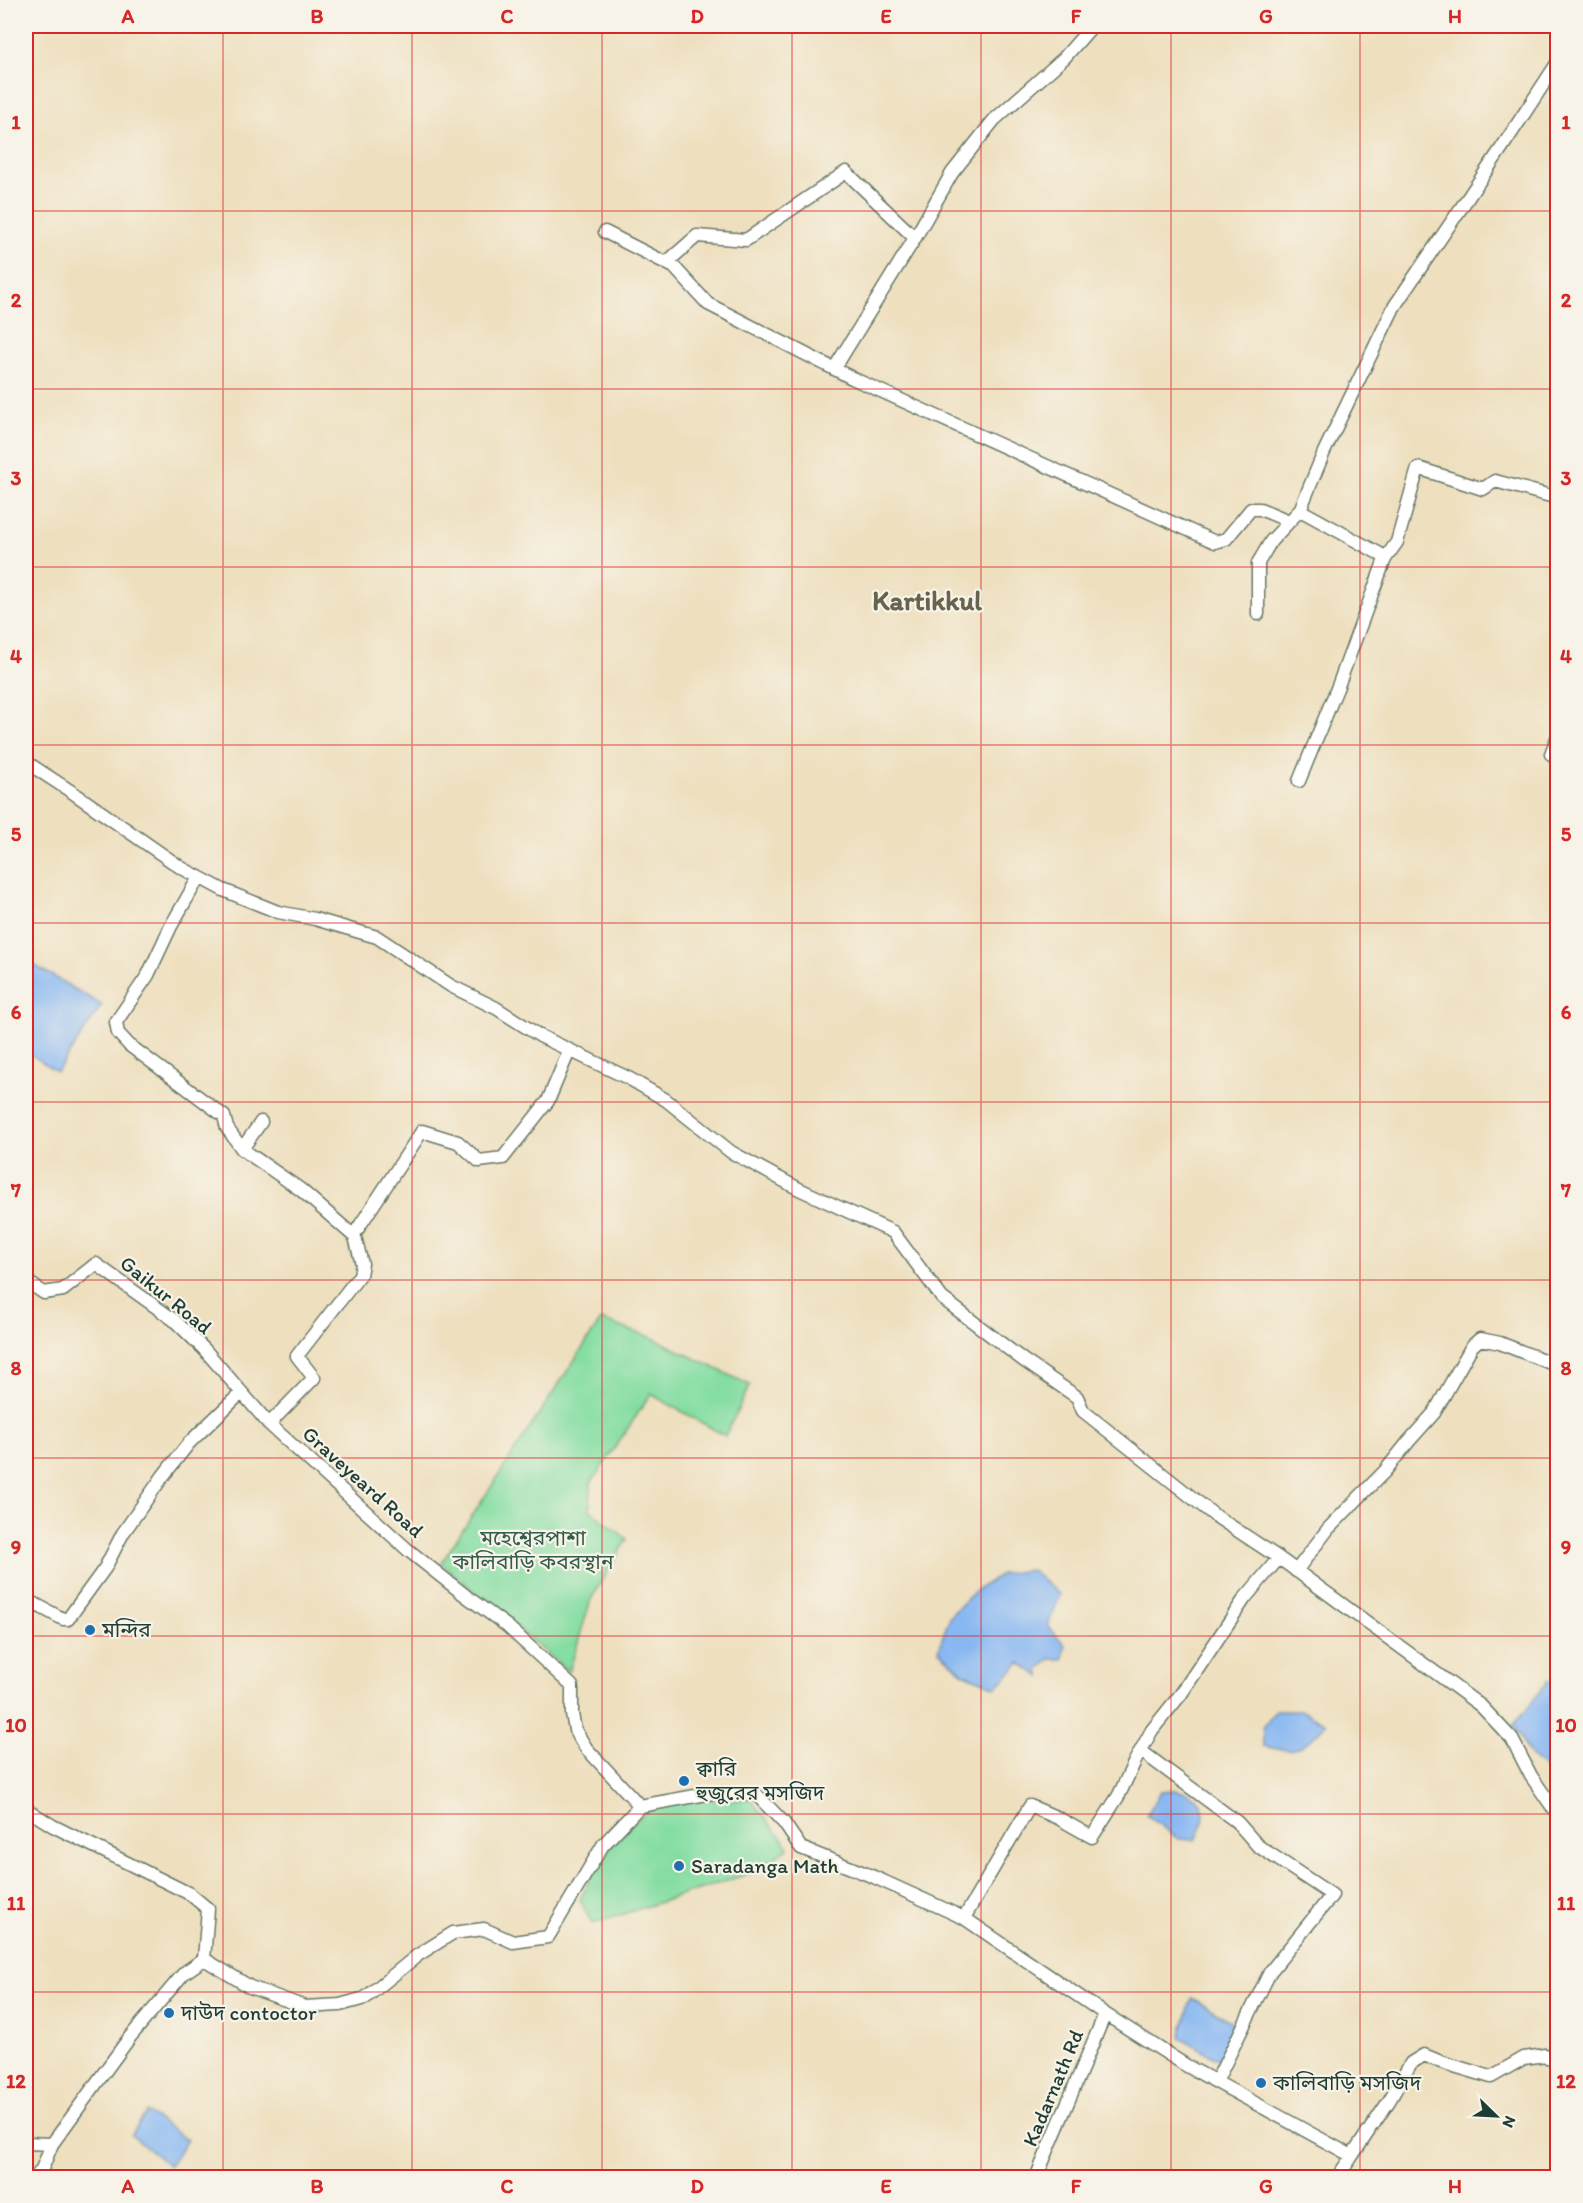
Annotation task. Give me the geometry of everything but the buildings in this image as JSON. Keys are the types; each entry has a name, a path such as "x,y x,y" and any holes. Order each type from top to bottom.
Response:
{"street":[{"path":"834,369 915,238 952,173 994,120 1064,58 1092,26"},
{"path":"1258,614 1258,563 1271,541 1300,510 1324,452 1394,307 1495,159 1557,62"},
{"path":"666,263 697,236 746,240 846,172 915,238"},
{"path":"605,232 674,267 708,304 834,369 1215,542 1226,539 1251,509 1260,509 1289,521"},
{"path":"1299,782 1338,686 1385,559 1397,542 1418,468 1483,489 1495,481 1557,498"},
{"path":"1300,510 1380,554 1385,559"},
{"path":"1551,754 1557,736"},
{"path":"26,762 198,877 278,912 315,919 376,937 451,986 496,1008 540,1036 630,1078 666,1100 731,1152 799,1189 893,1232 942,1298 1077,1398 1083,1411 1214,1515 1279,1558 1481,1706 1512,1739 1531,1776 1557,1815"},
{"path":"198,877 148,975 116,1022 118,1033 129,1045 224,1116 227,1128 242,1149 301,1190 355,1237 362,1264 360,1275 297,1356 314,1378 269,1424"},
{"path":"357,1230 422,1131 458,1142 479,1161 503,1158 548,1101 569,1051"},
{"path":"242,1149 261,1122"},
{"name":"Gaikur Road","path":"26,1281 44,1293 63,1290 96,1264 174,1320 204,1349 241,1393"},
{"path":"1296,1571 1328,1529 1385,1471 1434,1413 1472,1346 1480,1339 1500,1342 1557,1366"},
{"path":"26,1615 35,1604 63,1619 68,1619 105,1568 123,1533 163,1476 189,1443 241,1393"},
{"name":"Graveyeard Road","path":"241,1393 269,1424 408,1550 507,1626 572,1686 572,1714 575,1730 601,1766 612,1774 640,1806"},
{"path":"964,1918 1030,1806 1092,1836 1119,1795 1152,1730 1198,1670 1245,1598 1279,1558"},
{"path":"1140,1751 1237,1822 1258,1846 1332,1895 1270,1972 1216,2082"},
{"path":"204,1959 250,1987 305,2007 340,2005 365,1998 418,1955 453,1933 484,1929 513,1942 548,1937 603,1845 640,1806 712,1793 756,1794 784,1823 801,1848 874,1877 964,1918 1105,2014 1216,2082 1352,2156"},
{"path":"26,1809 53,1826 190,1894 208,1909 204,1959"},
{"path":"35,2178 42,2169 52,2144 130,2037 184,1973 204,1959"},
{"name":"Kadarnath Rd","path":"1036,2178 1105,2014"},
{"path":"1337,2178 1389,2101 1411,2062 1424,2055 1491,2077 1524,2058 1545,2055 1557,2064"},
{"path":"26,2143 52,2144"}],"green space":[{"name":"মহেশ্বেরপাশা কালিবাড়ি কবরস্থান","path":"601,1320 653,1338 750,1385 725,1436 651,1394 591,1483 590,1510 627,1539 591,1599 569,1672 441,1563"},
{"name":"Saradanga Math","path":"694,1799 751,1800 789,1847 757,1871 592,1924 580,1900 598,1861 630,1826 654,1806"}],"water":[{"path":"27,961 102,1005 57,1072 26,1051"},
{"path":"1031,1570 1060,1595 1048,1626 1065,1645 1063,1659 1050,1659 1039,1669 1041,1677 1020,1663 996,1687 963,1673 938,1650 950,1616 975,1591 1001,1574"},
{"path":"1549,1680 1557,1687 1557,1777 1532,1758 1513,1726"},
{"path":"1276,1710 1301,1710 1326,1724 1311,1740 1299,1748 1284,1750 1263,1746 1263,1728"},
{"path":"1174,1790 1193,1796 1202,1807 1203,1822 1195,1840 1178,1839 1147,1815 1160,1791"},
{"path":"1192,1998 1239,2026 1220,2060 1180,2037"},
{"path":"147,2112 187,2140 169,2166 131,2135"}],"place":[{"name":"মন্দির","path":"90,1630"},
{"name":"ক্বারি হুজুরের মসজিদ","path":"684,1781"},
{"name":"Saradanga Math","path":"679,1866"},
{"name":"দাউদ contoctor","path":"169,2013"},
{"name":"কালিবাড়ি মসজিদ","path":"1261,2083"}],"district":[{"name":"Kartikkul","path":"927,601"}]}
